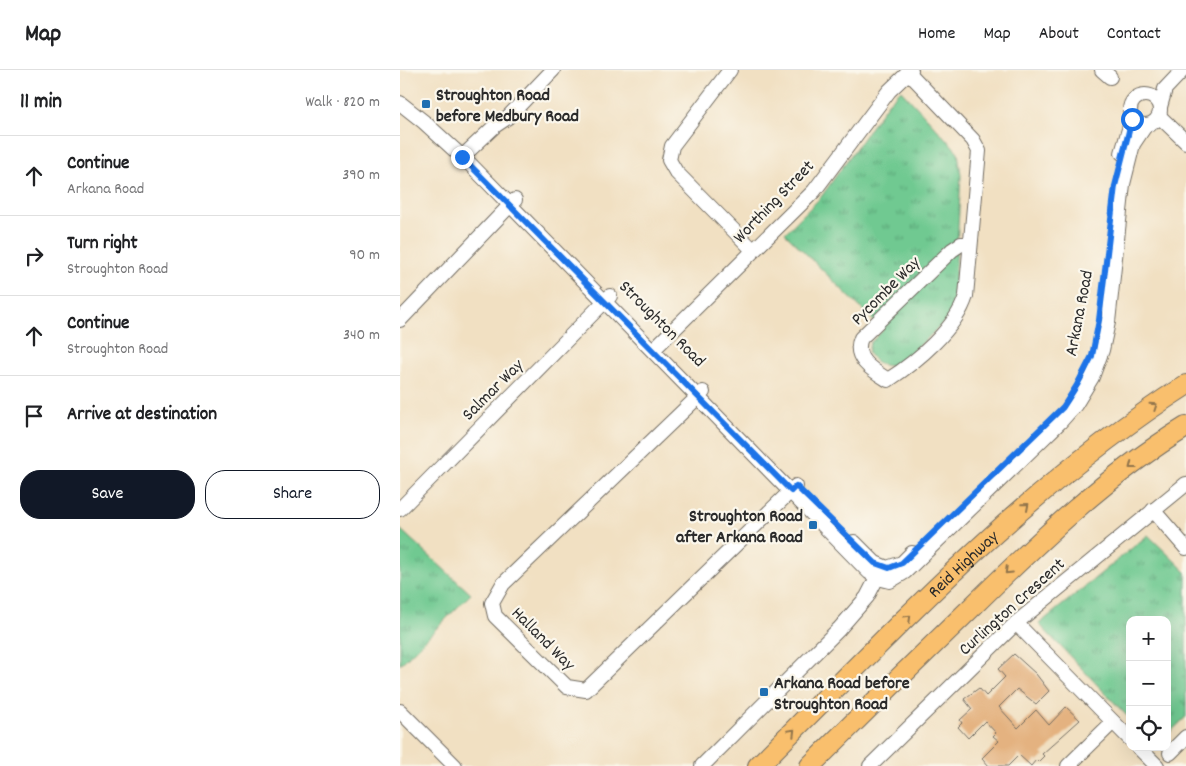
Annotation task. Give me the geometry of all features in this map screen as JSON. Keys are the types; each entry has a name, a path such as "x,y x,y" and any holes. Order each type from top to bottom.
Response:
{"highway":[{"name":"Reid Highway","path":"758,766 1010,520 1068,469 1123,428 1186,385"},
{"name":"Reid Highway","path":"810,766 1024,556 1084,503 1167,439 1186,427"}],"street":[{"path":"468,157 496,124 508,117 553,70"},
{"path":"730,70 672,146 669,160 676,172 753,250"},
{"path":"1147,95 1170,70"},
{"name":"Arkana Road","path":"702,766 839,629 849,625 870,602 885,574 1060,422 1075,405 1092,377 1102,350 1108,322 1123,184 1133,144 1154,118 1165,89 1183,70"},
{"name":"Worthing Street","path":"656,348 814,191 890,91 910,71"},
{"name":"Pycombe Way","path":"910,71 973,140 979,151 966,296 962,310 954,321 908,368 888,380 872,370 859,356 857,347 862,338 952,250 961,244 970,244"},
{"path":"1147,95 1158,101 1154,118 1136,123 1132,119 1130,110 1133,102 1139,96 1147,95"},
{"name":"Stroughton Road","path":"403,105 468,157 700,394 794,488 885,574"},
{"path":"1154,118 1184,141"},
{"name":"Arkana Road","path":"885,574 902,563 1063,407 1086,369 1093,350 1099,320 1119,164 1132,119"},
{"path":"400,320 513,203"},
{"name":"Salmar Way","path":"400,508 607,299"},
{"name":"Halland Way","path":"700,394 503,584 492,603 495,616 567,687 586,690 794,488"},
{"name":"Curlington Crescent","path":"870,766 1016,623 1186,484"},
{"path":"1153,510 1186,548"},
{"path":"1016,623 1126,735"},
{"path":"400,711 454,766"},
{"path":"1068,766 1113,722"},
{"path":"1170,753 1186,737"},
{"path":"1142,751 1157,766"}],"green space":[{"path":"901,90 958,152 961,176 953,314 900,364 890,366 879,363 868,353 870,343 883,330 785,233 821,197 888,103"},
{"path":"400,529 471,594 400,665"},
{"path":"1148,535 1186,572 1186,717 1171,731 1171,616 1126,616 1126,715 1039,624"}],"building":[{"path":"1014,654 1036,674 1049,691 1036,704 1017,689 999,707 1018,728 1036,710 1049,725 1066,707 1080,720 1042,754 1044,756 1038,762 1036,760 1031,766 1019,755 1008,766 989,766 982,758 999,741 993,736 996,733 985,721 968,738 958,727 962,723 960,720 972,709 964,699 979,688 986,696 1005,677 998,669"}],"place":[{"name":"Stroughton Road before Medbury Road","path":"426,104"},
{"name":"Stroughton Road after Arkana Road","path":"813,525"},
{"name":"Arkana Road before Stroughton Road","path":"764,692"}],"route":[{"path":"462,157 791,491 796,486 875,563 889,568 902,563 1063,407 1086,369 1092,356 1099,320 1119,164 1132,119"}]}
